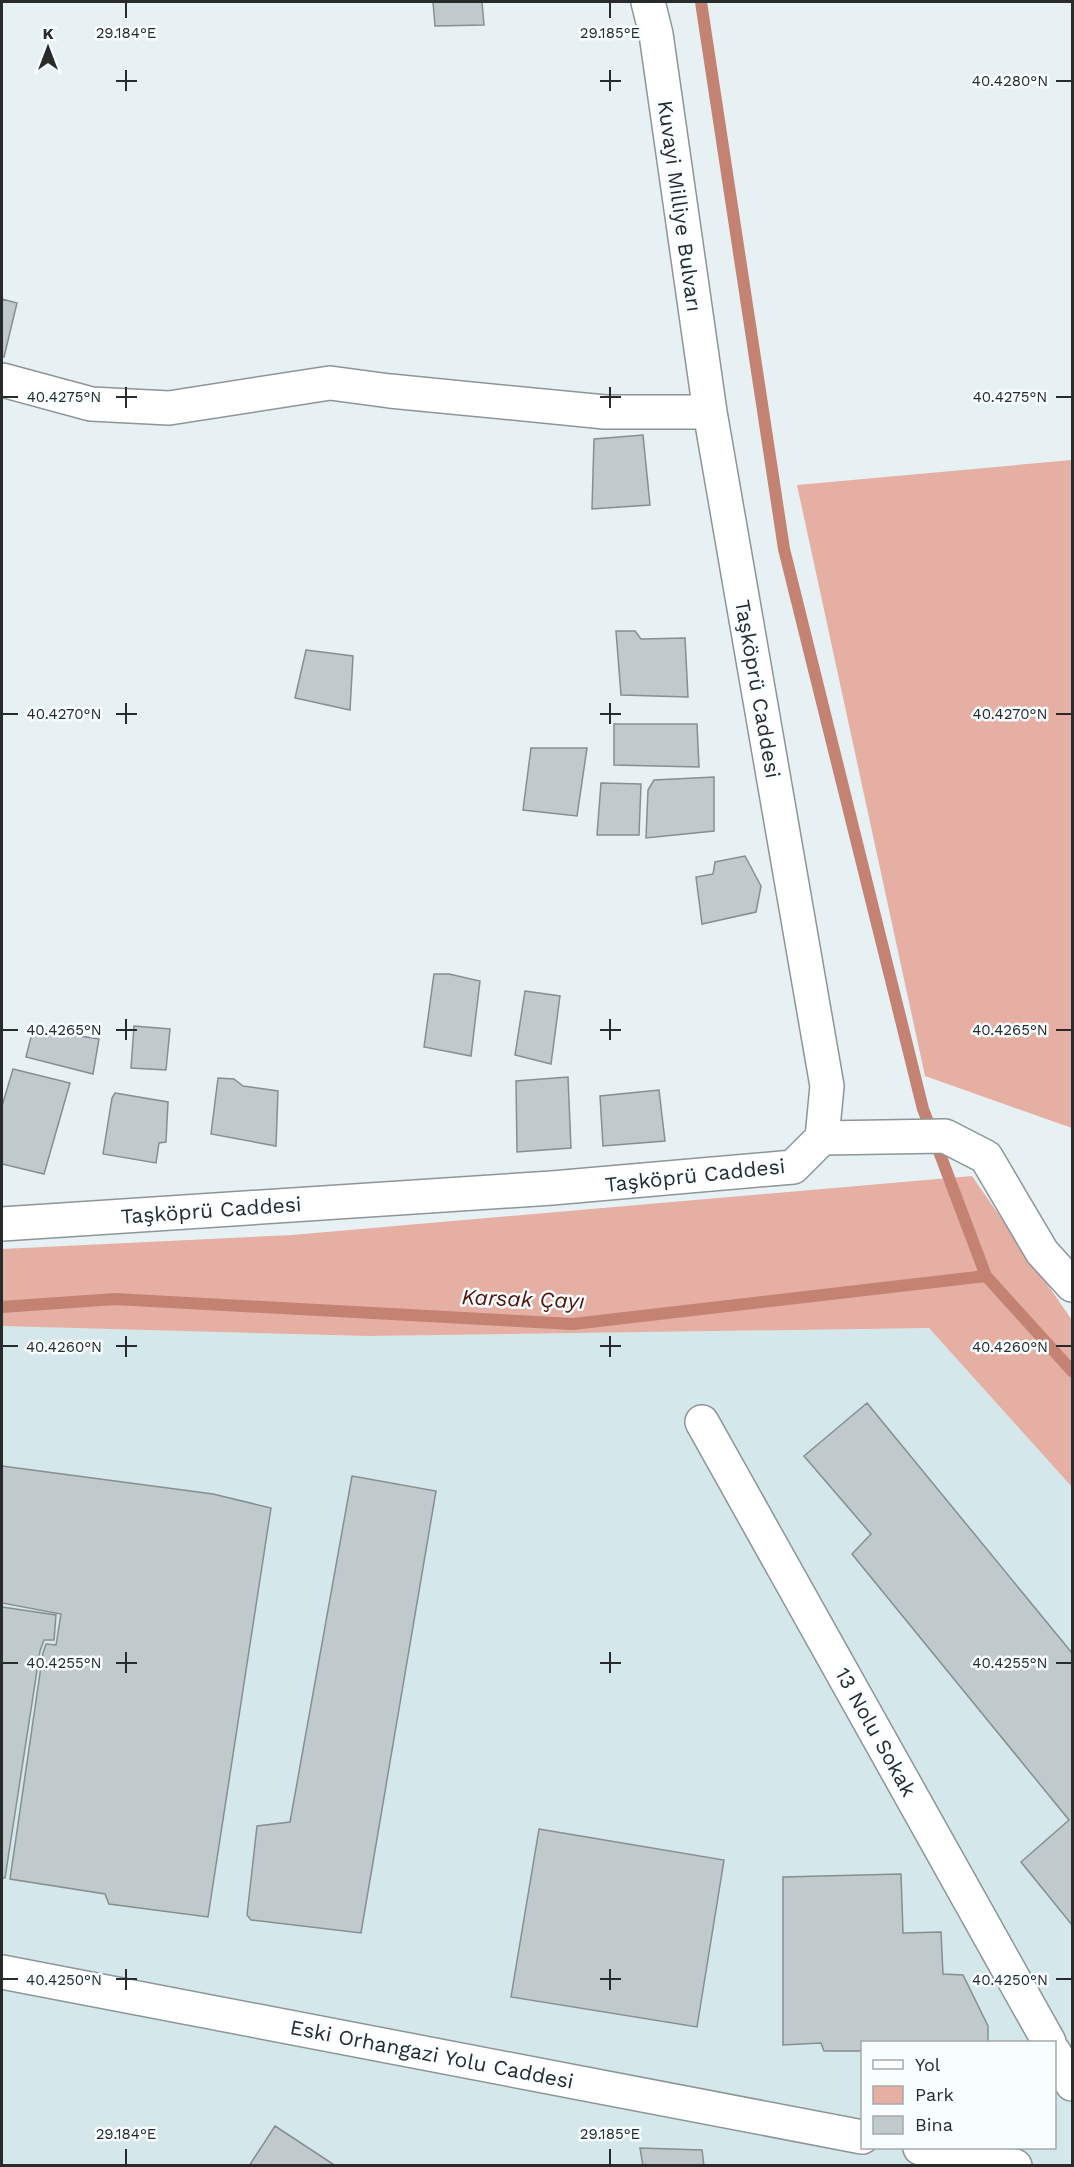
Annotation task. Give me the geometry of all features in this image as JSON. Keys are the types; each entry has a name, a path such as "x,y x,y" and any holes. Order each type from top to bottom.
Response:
{"street":[{"name":"Kuvayi Milliye Bulvarı","path":"648,2 656,34 710,412"},
{"path":"2,380 91,404 169,408 330,383 605,412 710,412"},
{"name":"Taşköprü Caddesi","path":"2,1224 540,1189 793,1167 822,1138 827,1086 710,412"},
{"path":"822,1138 945,1136 986,1156 1042,1252 1072,1285"},
{"name":"13 Nolu Sokak","path":"702,1422 1048,2041"},
{"name":"Eski Orhangazi Yolu Caddesi","path":"2,1972 861,2136"},
{"path":"1056,2056 1072,2084"},
{"path":"925,2149 1015,2166"}],"shaded area":[{"path":"2,1326 368,1336 929,1328 1072,1487 1072,2165 2,2166"}],"green space":[{"path":"1072,460 1072,1128 925,1076 797,485"},
{"path":"972,1176 1072,1320 1072,1487 929,1328 368,1336 2,1326 2,1249 292,1235"}],"building":[{"path":"433,2 482,2 484,25 435,26"},
{"path":"2,299 17,303 4,357 2,357"},
{"path":"643,435 650,505 592,509 594,439"},
{"path":"616,631 635,631 641,639 685,638 688,697 621,695"},
{"path":"306,650 353,656 350,710 295,698"},
{"path":"614,724 697,724 699,767 614,765"},
{"path":"531,748 587,748 577,816 523,810"},
{"path":"714,777 714,831 646,838 648,790 654,780"},
{"path":"601,783 641,784 639,835 597,835"},
{"path":"745,856 761,886 756,912 702,924 696,877 713,874 715,862"},
{"path":"434,974 449,974 480,981 471,1056 424,1047"},
{"path":"525,991 560,996 551,1064 515,1055"},
{"path":"134,1026 170,1029 166,1070 131,1068"},
{"path":"33,1029 99,1039 93,1074 26,1057"},
{"path":"13,1069 70,1083 44,1174 2,1164 2,1106"},
{"path":"568,1077 571,1148 517,1152 516,1081"},
{"path":"218,1078 234,1079 243,1086 278,1091 276,1146 211,1134"},
{"path":"659,1090 665,1141 603,1146 600,1096"},
{"path":"115,1093 168,1102 166,1142 159,1143 156,1163 103,1154 112,1098"},
{"path":"867,1403 1072,1653 1072,1925 1021,1862 1069,1820 852,1554 871,1534 804,1456"},
{"path":"2,1466 213,1494 271,1508 208,1917 109,1904 105,1894 10,1879 43,1653 46,1644 56,1645 61,1614 2,1603"},
{"path":"352,1476 436,1491 361,1933 251,1920 247,1915 257,1826 290,1822"},
{"path":"2,1607 56,1615 54,1640 44,1640 40,1651 5,1878 2,1878"},
{"path":"539,1829 724,1860 697,2027 511,1997"},
{"path":"901,1874 903,1933 941,1932 943,1974 963,1975 988,2026 988,2041 861,2041 861,2051 824,2051 821,2043 783,2045 783,1877"},
{"path":"275,2126 336,2166 249,2166"},
{"path":"640,2148 702,2150 704,2166 643,2166"}],"waterway":[{"path":"701,2 784,549 923,1109 986,1276"},
{"name":"Karsak Çayı","path":"2,1307 115,1299 573,1324 986,1276 1072,1371"}]}
